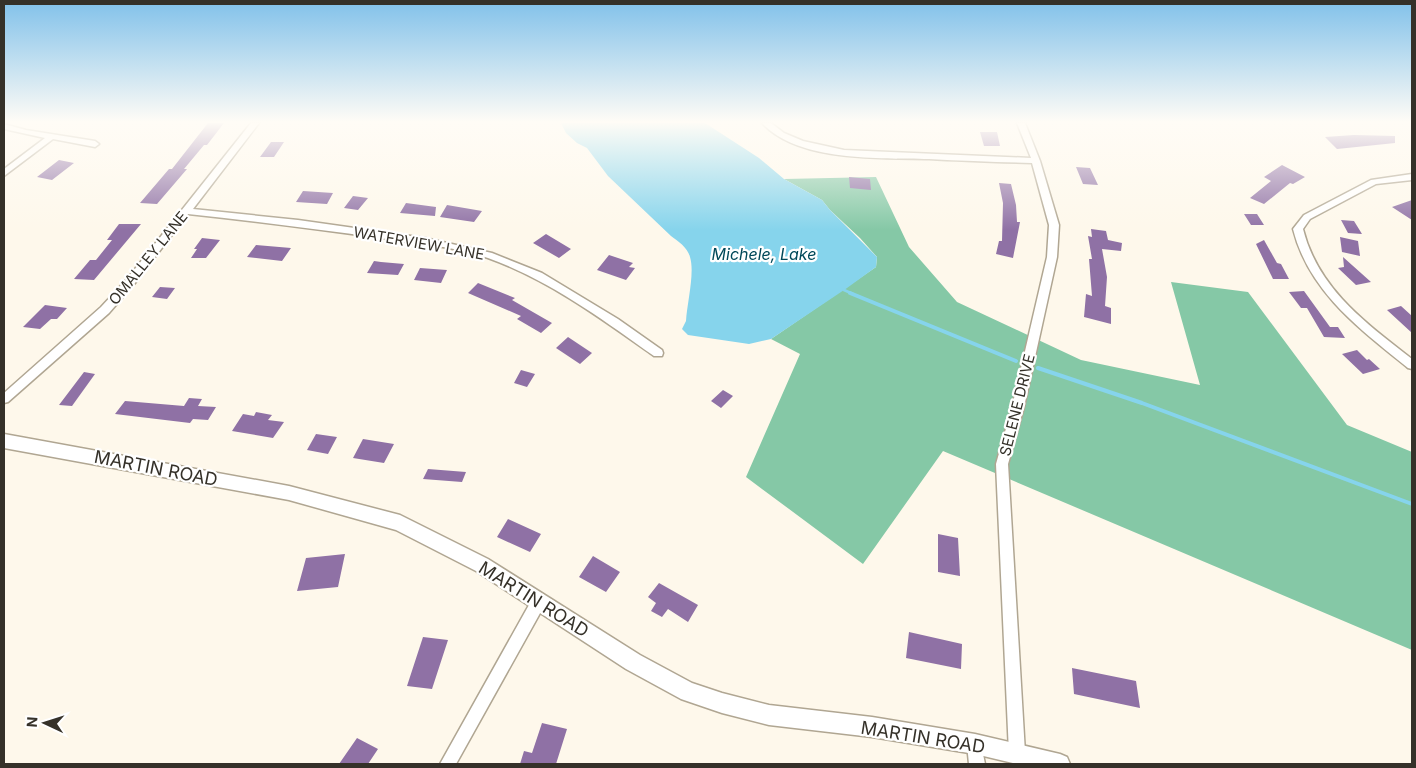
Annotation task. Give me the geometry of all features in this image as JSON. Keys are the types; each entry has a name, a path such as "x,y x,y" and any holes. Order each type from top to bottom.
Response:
{"street":[{"path":"4,173 22,159"},
{"name":"OMALLEY LANE","path":"4,399 105,310 131,281 227,159"},
{"path":"979,159 1036,161"},
{"name":"SELENE DRIVE","path":"1016,754 1002,464 1018,407 1052,257 1054,225 1036,161"},
{"path":"1412,177 1374,182 1307,216 1298,229 1304,252 1321,282 1370,330 1412,365"},
{"name":"WATERVIEW LANE","path":"186,211 298,223 425,241 489,255 538,275 658,352"},
{"name":"MARTIN ROAD","path":"4,441 289,493 384,518 400,524 482,565 632,662 688,692 722,703 769,715 975,744 1060,764"},
{"path":"448,764 539,601"},
{"path":"975,744 977,764"}],"green space":[{"path":"876,177 909,247 957,302 1081,360 1200,385 1171,282 1248,292 1347,425 1412,452 1412,650 943,451 863,564 746,477 800,354 771,339 876,267 877,257 822,200 784,179"}],"water":[{"name":"Michele, Lake","path":"595,159 760,159 784,179 822,200 877,257 876,267 771,339 749,344 688,335 682,329 686,321 691,280 691,264 687,251 608,176"}],"building":[{"path":"180,159 192,159 184,169 187,169 157,204 140,203 169,169 172,169"},
{"path":"59,160 74,163 52,180 37,177"},
{"path":"1282,165 1305,177 1293,184 1290,183 1264,204 1250,198 1271,181 1264,177"},
{"path":"1076,167 1090,168 1098,185 1083,184"},
{"path":"849,177 870,179 871,190 850,188"},
{"path":"999,183 1011,184 1016,205 1017,222 1020,222 1013,258 996,254 999,241 1002,241 1003,203"},
{"path":"303,191 333,193 327,204 296,202"},
{"path":"353,196 368,198 358,210 344,208"},
{"path":"1412,200 1412,220 1392,207"},
{"path":"406,203 436,207 435,216 400,213"},
{"path":"447,205 482,211 474,222 440,217"},
{"path":"1244,214 1257,214 1264,225 1251,225"},
{"path":"1341,220 1354,221 1362,234 1348,233"},
{"path":"119,224 141,224 94,280 74,279 90,260 96,260 112,240 107,240"},
{"path":"1091,229 1106,231 1108,240 1122,243 1121,251 1102,249 1107,277 1105,306 1111,308 1111,324 1084,317 1086,294 1092,296 1089,259 1092,259 1088,236 1092,237"},
{"path":"546,234 571,249 559,258 533,243"},
{"path":"1340,237 1358,241 1360,256 1342,252"},
{"path":"202,238 220,240 206,258 191,258 197,249 194,249"},
{"path":"1264,240 1289,279 1273,279 1256,244"},
{"path":"256,245 291,248 282,261 247,257"},
{"path":"609,255 633,263 629,267 635,268 626,280 597,270"},
{"path":"1343,257 1371,282 1356,285 1338,268 1344,267"},
{"path":"374,261 404,264 398,275 367,273"},
{"path":"420,268 447,270 441,283 414,280"},
{"path":"478,283 515,298 512,300 552,323 541,333 517,319 521,316 468,293"},
{"path":"160,287 175,288 167,299 152,297"},
{"path":"1304,291 1330,327 1338,327 1345,338 1324,337 1307,308 1301,308 1289,292"},
{"path":"45,305 67,308 57,319 51,319 40,329 23,327"},
{"path":"1401,306 1412,316 1412,333 1387,310"},
{"path":"568,337 592,353 580,364 556,348"},
{"path":"1357,350 1380,369 1363,374 1342,354"},
{"path":"521,370 535,374 527,387 514,383"},
{"path":"84,372 95,374 72,406 59,405"},
{"path":"723,390 733,396 721,408 711,401"},
{"path":"189,398 202,399 198,406 216,407 208,420 193,419 190,423 115,414 125,401 184,406"},
{"path":"256,412 272,415 268,420 284,422 273,438 232,431 243,414 254,416"},
{"path":"316,434 337,437 328,454 307,450"},
{"path":"363,439 394,444 384,463 353,458"},
{"path":"428,469 466,472 462,482 423,479"},
{"path":"508,519 541,534 530,552 497,537"},
{"path":"938,534 958,538 960,576 938,572"},
{"path":"345,554 338,587 297,591 306,558"},
{"path":"593,556 620,572 606,592 579,577"},
{"path":"659,583 698,605 688,622 668,609 662,617 651,611 656,603 648,597"},
{"path":"909,632 962,644 961,669 906,658"},
{"path":"423,637 448,640 432,689 407,686"},
{"path":"1072,668 1136,681 1140,708 1074,694"},
{"path":"542,723 567,729 556,764 520,764 524,751 532,753"},
{"path":"357,738 378,749 368,764 339,764"}],"waterway":[{"path":"844,290 853,294"},
{"path":"850,293 1016,361"},
{"path":"1038,368 1142,403 1412,504"}]}
